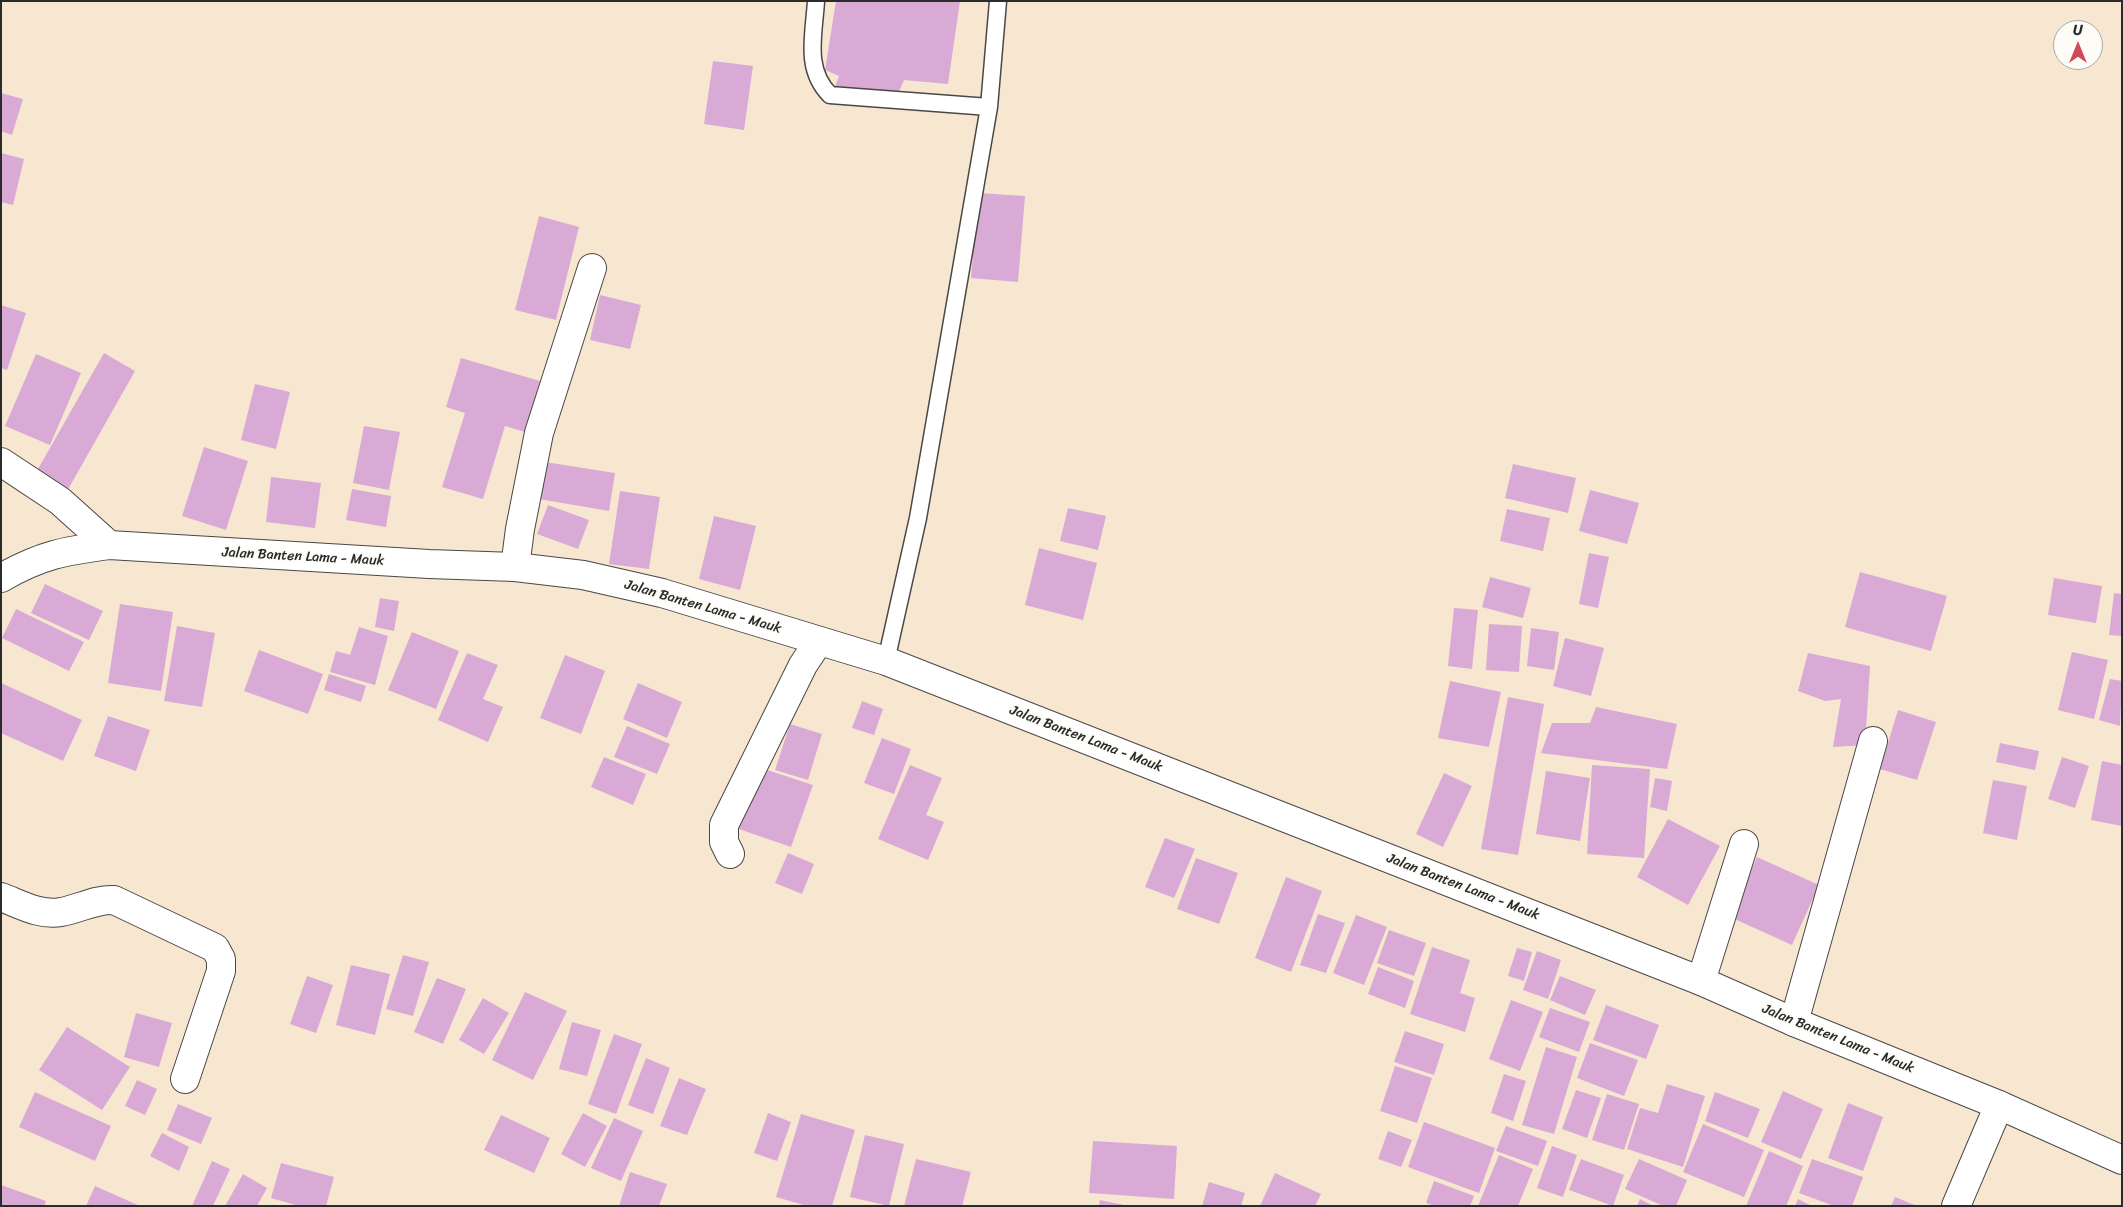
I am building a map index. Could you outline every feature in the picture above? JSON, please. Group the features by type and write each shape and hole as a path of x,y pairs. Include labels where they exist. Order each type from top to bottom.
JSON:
{"main road":[{"path":"515,567 520,529 538,433 592,268"},
{"path":"1,462 60,501 109,545"},
{"name":"Jalan Banten Lama - Mauk","path":"1,578 38,558 65,551 109,545 409,563 515,567 583,575 662,593 886,661 1701,981 1794,1022 1999,1105 2122,1160"},
{"path":"730,854 724,842 724,825 803,665 819,641"},
{"path":"1794,1022 1873,741"},
{"path":"1701,981 1744,844"},
{"path":"1,897 33,910 46,912 60,912 98,901 114,900 215,948 221,959 221,971 185,1079"},
{"path":"1956,1206 1999,1105"}],"lane":[{"path":"816,1 812,64 819,84 830,95 989,107"},
{"path":"886,661 918,518 989,107 998,1"}],"building":[{"path":"836,1 960,1 948,84 904,80 897,96 834,89 839,76 825,70"},
{"path":"713,61 753,66 744,130 704,124"},
{"path":"1,93 23,99 12,135 1,131"},
{"path":"1,153 24,159 13,205 1,202"},
{"path":"978,193 1025,196 1018,282 971,278"},
{"path":"539,216 579,227 556,320 515,310"},
{"path":"600,295 641,305 630,349 590,340"},
{"path":"1,305 26,313 7,370 1,368"},
{"path":"104,353 135,371 66,493 34,476"},
{"path":"36,354 81,373 50,445 5,426"},
{"path":"461,358 540,381 525,432 505,426 483,499 442,487 465,413 446,407"},
{"path":"255,384 290,392 276,449 241,440"},
{"path":"364,426 400,432 389,490 353,483"},
{"path":"204,447 248,461 226,530 182,516"},
{"path":"545,462 615,473 609,511 539,499"},
{"path":"1513,464 1576,478 1568,513 1505,498"},
{"path":"271,477 321,483 315,528 266,522"},
{"path":"352,489 391,496 386,527 346,520"},
{"path":"1590,490 1639,503 1627,544 1579,531"},
{"path":"620,491 660,497 649,569 609,564"},
{"path":"548,505 589,520 578,549 537,534"},
{"path":"1068,508 1106,516 1098,550 1060,541"},
{"path":"1507,509 1550,518 1543,551 1500,541"},
{"path":"714,516 756,526 740,590 699,579"},
{"path":"1039,548 1097,563 1083,620 1025,605"},
{"path":"1589,553 1609,557 1598,608 1579,604"},
{"path":"1860,572 1947,596 1931,651 1845,627"},
{"path":"1490,577 1531,588 1523,618 1482,607"},
{"path":"2054,578 2102,586 2096,623 2048,615"},
{"path":"45,584 103,611 89,640 31,613"},
{"path":"2114,593 2122,594 2122,636 2109,635"},
{"path":"380,598 399,601 394,631 375,627"},
{"path":"120,604 173,612 161,691 108,683"},
{"path":"1454,608 1478,610 1472,669 1448,666"},
{"path":"16,609 84,642 69,671 2,638"},
{"path":"1489,624 1522,626 1519,672 1486,670"},
{"path":"177,626 215,633 202,707 164,701"},
{"path":"359,627 388,636 375,685 330,672 336,651 350,655"},
{"path":"1531,628 1559,632 1554,670 1527,666"},
{"path":"412,632 459,651 436,709 388,690"},
{"path":"1565,638 1604,648 1591,696 1553,686"},
{"path":"259,650 323,674 308,714 244,691"},
{"path":"2072,652 2108,660 2094,719 2058,710"},
{"path":"467,653 498,665 483,699 503,707 488,742 438,720"},
{"path":"1808,653 1870,666 1865,745 1833,747 1841,699 1825,701 1798,691"},
{"path":"565,655 605,671 581,734 540,718"},
{"path":"329,674 366,686 361,702 324,690"},
{"path":"2110,679 2122,681 2120,726 2099,720"},
{"path":"1450,681 1501,692 1489,747 1438,738"},
{"path":"1,683 82,720 63,761 1,733"},
{"path":"638,683 682,702 667,738 623,719"},
{"path":"1508,697 1544,704 1518,855 1481,849"},
{"path":"862,701 883,709 874,735 852,728"},
{"path":"1596,707 1677,724 1667,769 1541,753 1552,723 1590,723"},
{"path":"1898,710 1936,722 1917,780 1880,769"},
{"path":"108,716 150,730 136,771 94,756"},
{"path":"790,724 822,734 808,780 775,770"},
{"path":"627,726 670,744 657,774 614,757"},
{"path":"882,738 911,749 894,794 864,783"},
{"path":"2000,743 2039,751 2035,770 1996,762"},
{"path":"604,757 646,774 633,805 591,787"},
{"path":"2062,757 2089,766 2075,808 2048,799"},
{"path":"2102,761 2122,765 2122,826 2091,820"},
{"path":"910,765 942,778 926,815 944,822 928,860 878,839"},
{"path":"1592,765 1650,769 1644,858 1587,854"},
{"path":"755,766 813,785 791,847 733,827"},
{"path":"1546,771 1590,778 1580,841 1536,834"},
{"path":"1444,773 1472,786 1443,847 1416,834"},
{"path":"1655,778 1672,781 1667,811 1650,807"},
{"path":"1993,780 2027,786 2017,840 1983,833"},
{"path":"1668,819 1720,846 1688,905 1637,877"},
{"path":"1165,838 1195,849 1174,898 1145,887"},
{"path":"788,853 814,864 802,894 775,883"},
{"path":"1757,857 1819,885 1792,945 1730,917"},
{"path":"1196,858 1238,873 1219,924 1177,909"},
{"path":"1286,877 1322,891 1291,972 1255,958"},
{"path":"1318,914 1345,923 1326,973 1300,965"},
{"path":"1356,915 1387,927 1364,985 1333,973"},
{"path":"1389,930 1426,943 1414,976 1377,963"},
{"path":"1432,947 1470,960 1460,993 1475,998 1465,1032 1410,1014"},
{"path":"1517,948 1532,952 1524,981 1508,976"},
{"path":"1537,951 1561,960 1548,999 1523,990"},
{"path":"403,955 429,962 413,1016 386,1009"},
{"path":"351,965 390,974 375,1035 336,1025"},
{"path":"1378,967 1414,981 1405,1008 1368,994"},
{"path":"307,976 333,985 316,1033 290,1024"},
{"path":"1560,976 1596,990 1585,1015 1550,1000"},
{"path":"437,978 466,989 443,1044 414,1032"},
{"path":"525,992 567,1011 533,1080 492,1060"},
{"path":"483,998 509,1013 484,1054 459,1040"},
{"path":"1511,1000 1543,1012 1520,1071 1489,1059"},
{"path":"1606,1005 1659,1025 1646,1059 1593,1040"},
{"path":"1550,1008 1590,1022 1579,1052 1539,1037"},
{"path":"136,1013 172,1023 159,1067 124,1057"},
{"path":"572,1022 601,1030 587,1076 559,1069"},
{"path":"67,1027 130,1067 102,1110 39,1070"},
{"path":"1405,1031 1444,1044 1434,1075 1394,1062"},
{"path":"614,1034 642,1044 616,1114 588,1104"},
{"path":"1590,1043 1638,1060 1624,1096 1577,1078"},
{"path":"1546,1047 1577,1057 1554,1134 1522,1125"},
{"path":"646,1058 670,1068 653,1114 628,1105"},
{"path":"1395,1066 1432,1078 1417,1123 1380,1111"},
{"path":"1504,1074 1526,1081 1513,1121 1491,1113"},
{"path":"679,1078 706,1089 687,1135 660,1126"},
{"path":"137,1080 157,1089 145,1115 125,1106"},
{"path":"1667,1084 1705,1096 1683,1167 1627,1149 1640,1108 1658,1113"},
{"path":"1576,1090 1601,1098 1587,1138 1562,1129"},
{"path":"1783,1091 1823,1109 1801,1159 1761,1142"},
{"path":"35,1092 111,1126 95,1161 19,1127"},
{"path":"1715,1092 1760,1109 1748,1138 1705,1121"},
{"path":"1607,1094 1639,1104 1624,1150 1592,1140"},
{"path":"1848,1103 1883,1117 1863,1171 1828,1158"},
{"path":"178,1104 212,1118 201,1144 167,1130"},
{"path":"583,1113 607,1126 585,1167 561,1154"},
{"path":"768,1113 791,1122 777,1161 754,1153"},
{"path":"801,1114 855,1130 832,1206 807,1206 776,1197"},
{"path":"501,1115 550,1138 534,1173 484,1150"},
{"path":"614,1118 643,1131 621,1181 591,1168"},
{"path":"1424,1122 1495,1148 1479,1193 1408,1167"},
{"path":"1703,1124 1764,1150 1744,1197 1683,1172"},
{"path":"1506,1126 1547,1141 1538,1166 1496,1151"},
{"path":"1388,1131 1412,1140 1401,1167 1378,1159"},
{"path":"162,1133 189,1147 179,1171 150,1156"},
{"path":"865,1135 904,1144 889,1206 850,1197"},
{"path":"1093,1141 1177,1146 1174,1199 1089,1193"},
{"path":"1552,1146 1577,1155 1563,1197 1537,1188"},
{"path":"1769,1151 1803,1166 1786,1206 1746,1206"},
{"path":"1499,1155 1533,1169 1518,1206 1478,1206"},
{"path":"916,1159 971,1172 962,1206 904,1206"},
{"path":"1581,1159 1624,1175 1613,1206 1569,1190"},
{"path":"1639,1159 1687,1180 1676,1206 1663,1206 1625,1189"},
{"path":"1812,1159 1863,1177 1852,1206 1834,1206 1799,1193"},
{"path":"212,1161 230,1169 213,1206 192,1206"},
{"path":"281,1163 334,1177 326,1206 299,1206 271,1198"},
{"path":"630,1172 667,1184 659,1206 619,1206"},
{"path":"1275,1173 1321,1194 1315,1206 1260,1206"},
{"path":"243,1174 267,1188 257,1206 225,1206"},
{"path":"1434,1181 1474,1196 1470,1206 1435,1206 1426,1203"},
{"path":"1209,1182 1245,1193 1241,1206 1202,1206"},
{"path":"1,1185 46,1201 44,1206 1,1206"},
{"path":"95,1186 140,1206 86,1206"},
{"path":"1895,1197 1917,1206 1891,1206"},
{"path":"1640,1199 1653,1206 1637,1206"},
{"path":"1798,1199 1812,1206 1795,1206"},
{"path":"1100,1200 1124,1205 1124,1206 1099,1206"}]}
